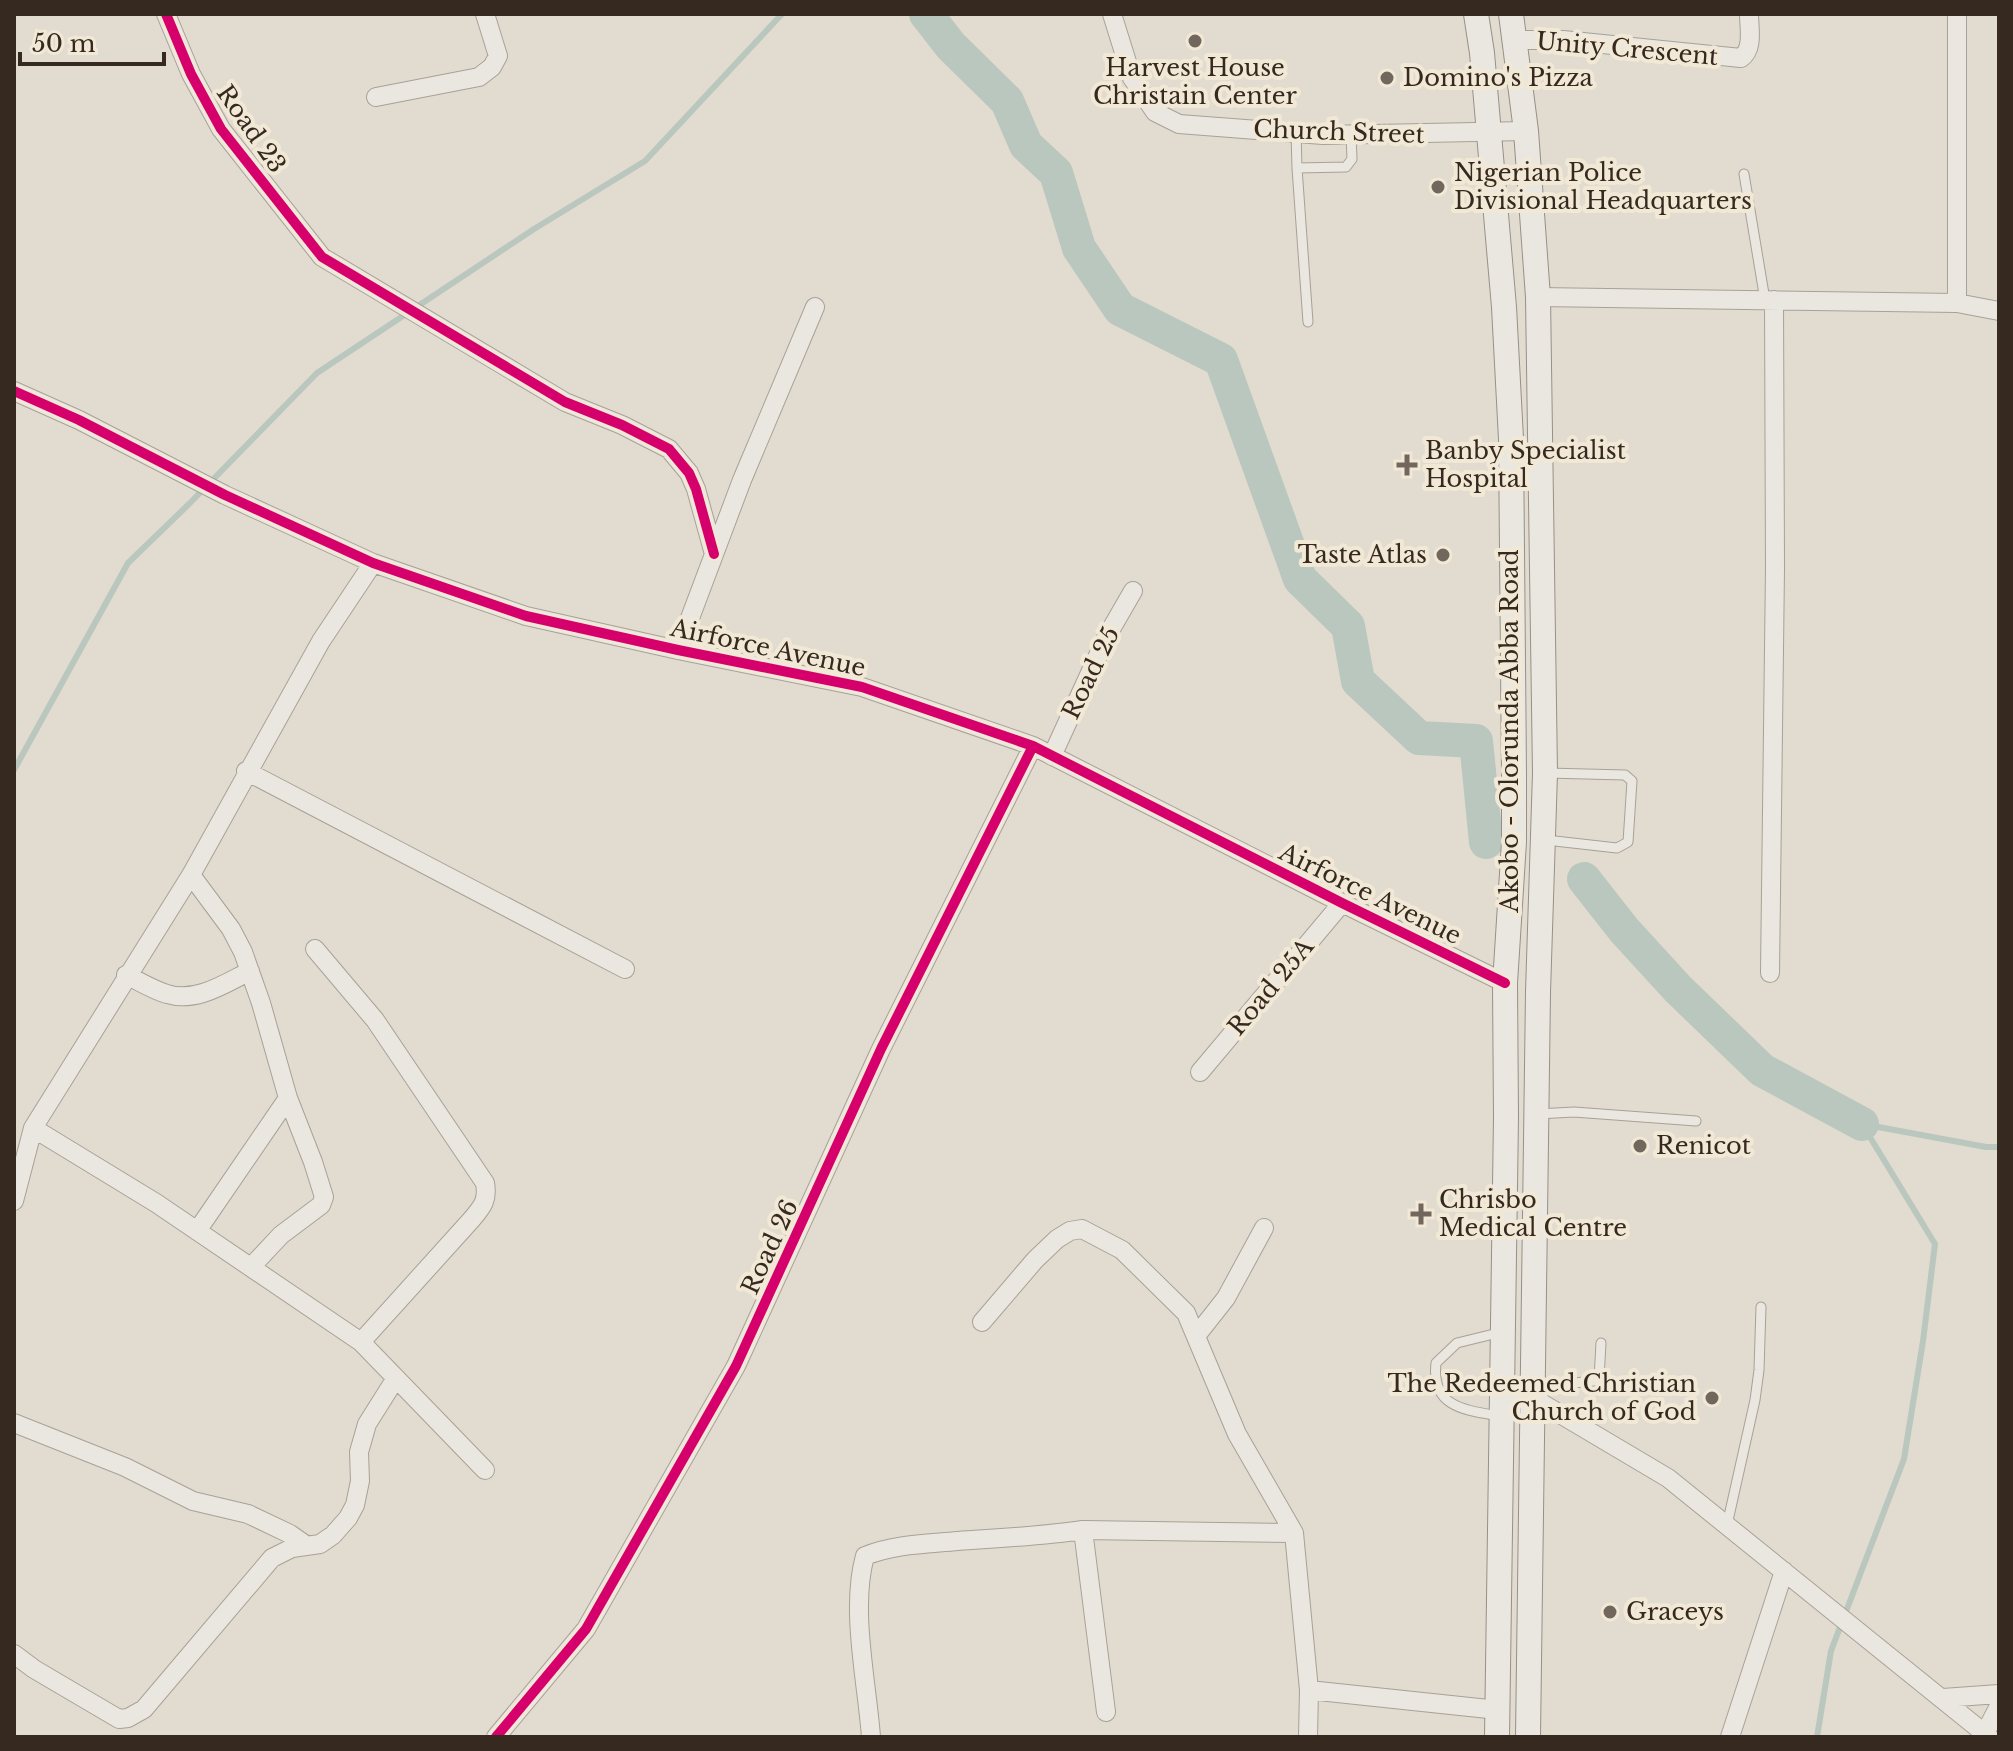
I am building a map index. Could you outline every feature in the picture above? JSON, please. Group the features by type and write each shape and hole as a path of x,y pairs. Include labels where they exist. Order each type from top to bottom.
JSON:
{"main road":[{"name":"Akobo - Olorunda Abba Road","path":"1476,14 1504,307 1511,439 1514,842 1505,983 1506,1117 1497,1737"},
{"name":"Akobo - Olorunda Abba Road","path":"1511,14 1526,131 1538,297 1545,773 1528,1737"}],"street":[{"name":"Road 23","path":"166,14 191,74 221,129 322,257 565,402 622,425 669,449 689,473 696,489 714,554"},
{"path":"376,97 479,77 492,67 498,56 485,14"},
{"name":"Church Street","path":"1112,14 1132,78 1155,112 1179,124 1351,135 1526,131"},
{"name":"Unity Crescent","path":"1513,40 1563,40 1741,58 1749,47 1749,14"},
{"path":"1957,14 1957,303"},
{"path":"1538,297 1957,303 1999,311"},
{"path":"1770,300 1775,568 1770,973"},
{"path":"678,650 742,480 815,307"},
{"name":"Airforce Avenue","path":"14,391 79,420 225,495 373,563 526,616 862,687 1033,746 1505,983"},
{"path":"14,1201 33,1128 191,875 246,771 321,641 373,563"},
{"name":"Road 25","path":"1052,756 1107,636 1133,591"},
{"name":"Road 26","path":"496,1737 586,1629 736,1366 881,1049 1033,746"},
{"path":"246,771 625,969"},
{"path":"191,875 231,929 250,971 288,1098 324,1197 321,1205 281,1235 251,1267"},
{"name":"Road 25A","path":"1200,1072 1342,903"},
{"path":"315,949 375,1020 485,1183 487,1194 485,1204 361,1342"},
{"path":"126,975 168,995 192,996 212,990 250,971"},
{"path":"197,1231 288,1098"},
{"path":"33,1128 197,1231 361,1342 485,1470"},
{"path":"1196,1336 1226,1298 1264,1228"},
{"path":"982,1322 1057,1239 1070,1231 1082,1229 1122,1250 1186,1313 1237,1434 1294,1533 1309,1690 1308,1737"},
{"path":"14,1654 119,1719 128,1718 144,1709 272,1558 292,1548 320,1544 348,1518 355,1505 360,1481 359,1452 367,1424 396,1378"},
{"path":"1501,1408 1533,1393 1668,1478 1987,1735 1999,1706"},
{"path":"14,1423 125,1467 193,1501 248,1514 290,1534 307,1546"},
{"path":"871,1737 859,1617 859,1576 865,1556 883,1549 913,1545 1083,1530 1294,1533"},
{"path":"1083,1530 1106,1712"},
{"path":"1730,1737 1784,1571"},
{"path":"1309,1690 1498,1710"},
{"path":"1943,1698 1999,1694"}],"lane":[{"path":"1296,133 1308,322"},
{"path":"1297,168 1346,167 1352,159 1351,135"},
{"path":"1744,174 1770,300"},
{"path":"1542,844 1617,848 1628,842 1632,781 1625,775 1545,773"},
{"path":"1537,1114 1574,1112 1696,1121"},
{"path":"1727,1525 1755,1400 1761,1307"},
{"path":"1501,1408 1461,1410 1439,1391 1434,1377 1436,1363 1457,1343 1502,1332"},
{"path":"1533,1393 1599,1379 1601,1343"}],"waterway":[{"path":"14,770 128,563 317,373 534,229 645,161 782,14"},
{"path":"926,14 951,46 1007,101 1026,145 1056,173 1079,248 1120,309 1221,360 1300,579 1348,626 1358,681 1419,738 1476,741 1486,842"},
{"path":"1584,879 1624,930 1678,989 1762,1070 1862,1124"},
{"path":"1862,1124 1999,1147"},
{"path":"1817,1737 1831,1651 1904,1459 1935,1244 1862,1124"}],"cycle path":[{"path":"166,14 191,74 221,129 322,257 565,402 622,425 669,449 689,473 696,489 714,554"},
{"path":"14,391 79,420 225,495 373,563 526,616 862,687 1033,746 1505,983"},
{"path":"496,1737 586,1629 736,1366 881,1049 1033,746"}],"place":[{"name":"Harvest House Christain Center","path":"1195,41"},
{"name":"Domino's Pizza","path":"1387,78"},
{"name":"Nigerian Police Divisional Headquarters","path":"1438,187"},
{"name":"Banby Specialist Hospital","path":"1407,465"},
{"name":"Taste Atlas","path":"1443,555"},
{"name":"Renicot","path":"1640,1146"},
{"name":"Chrisbo Medical Centre","path":"1421,1214"},
{"name":"The Redeemed Christian Church of God","path":"1712,1398"},
{"name":"Graceys","path":"1610,1612"}]}
